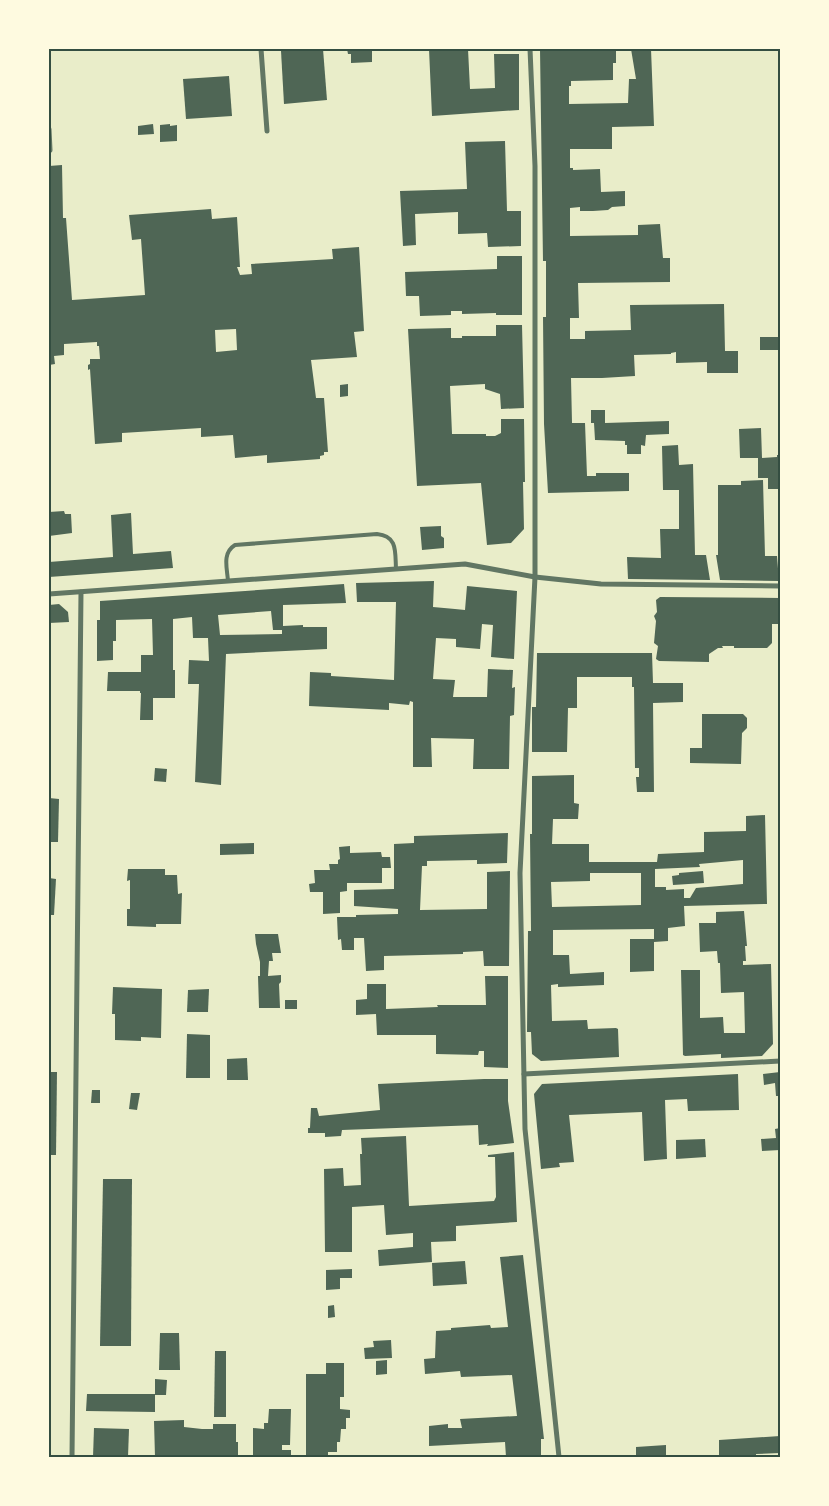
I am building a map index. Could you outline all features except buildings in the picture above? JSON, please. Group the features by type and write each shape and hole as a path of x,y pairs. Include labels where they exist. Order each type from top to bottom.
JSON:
{"street":[{"path":"261,49 267,130"},
{"path":"530,49 535,166 535,577 520,873 525,1130 559,1457"},
{"path":"49,129 50,150"},
{"path":"49,594 465,564 535,577 601,584 780,586"},
{"path":"72,1457 81,592"},
{"path":"524,1074 780,1061"}],"lane":[{"path":"228,581 227,553 235,545 244,544 384,535 390,538 394,544 396,569"}]}
